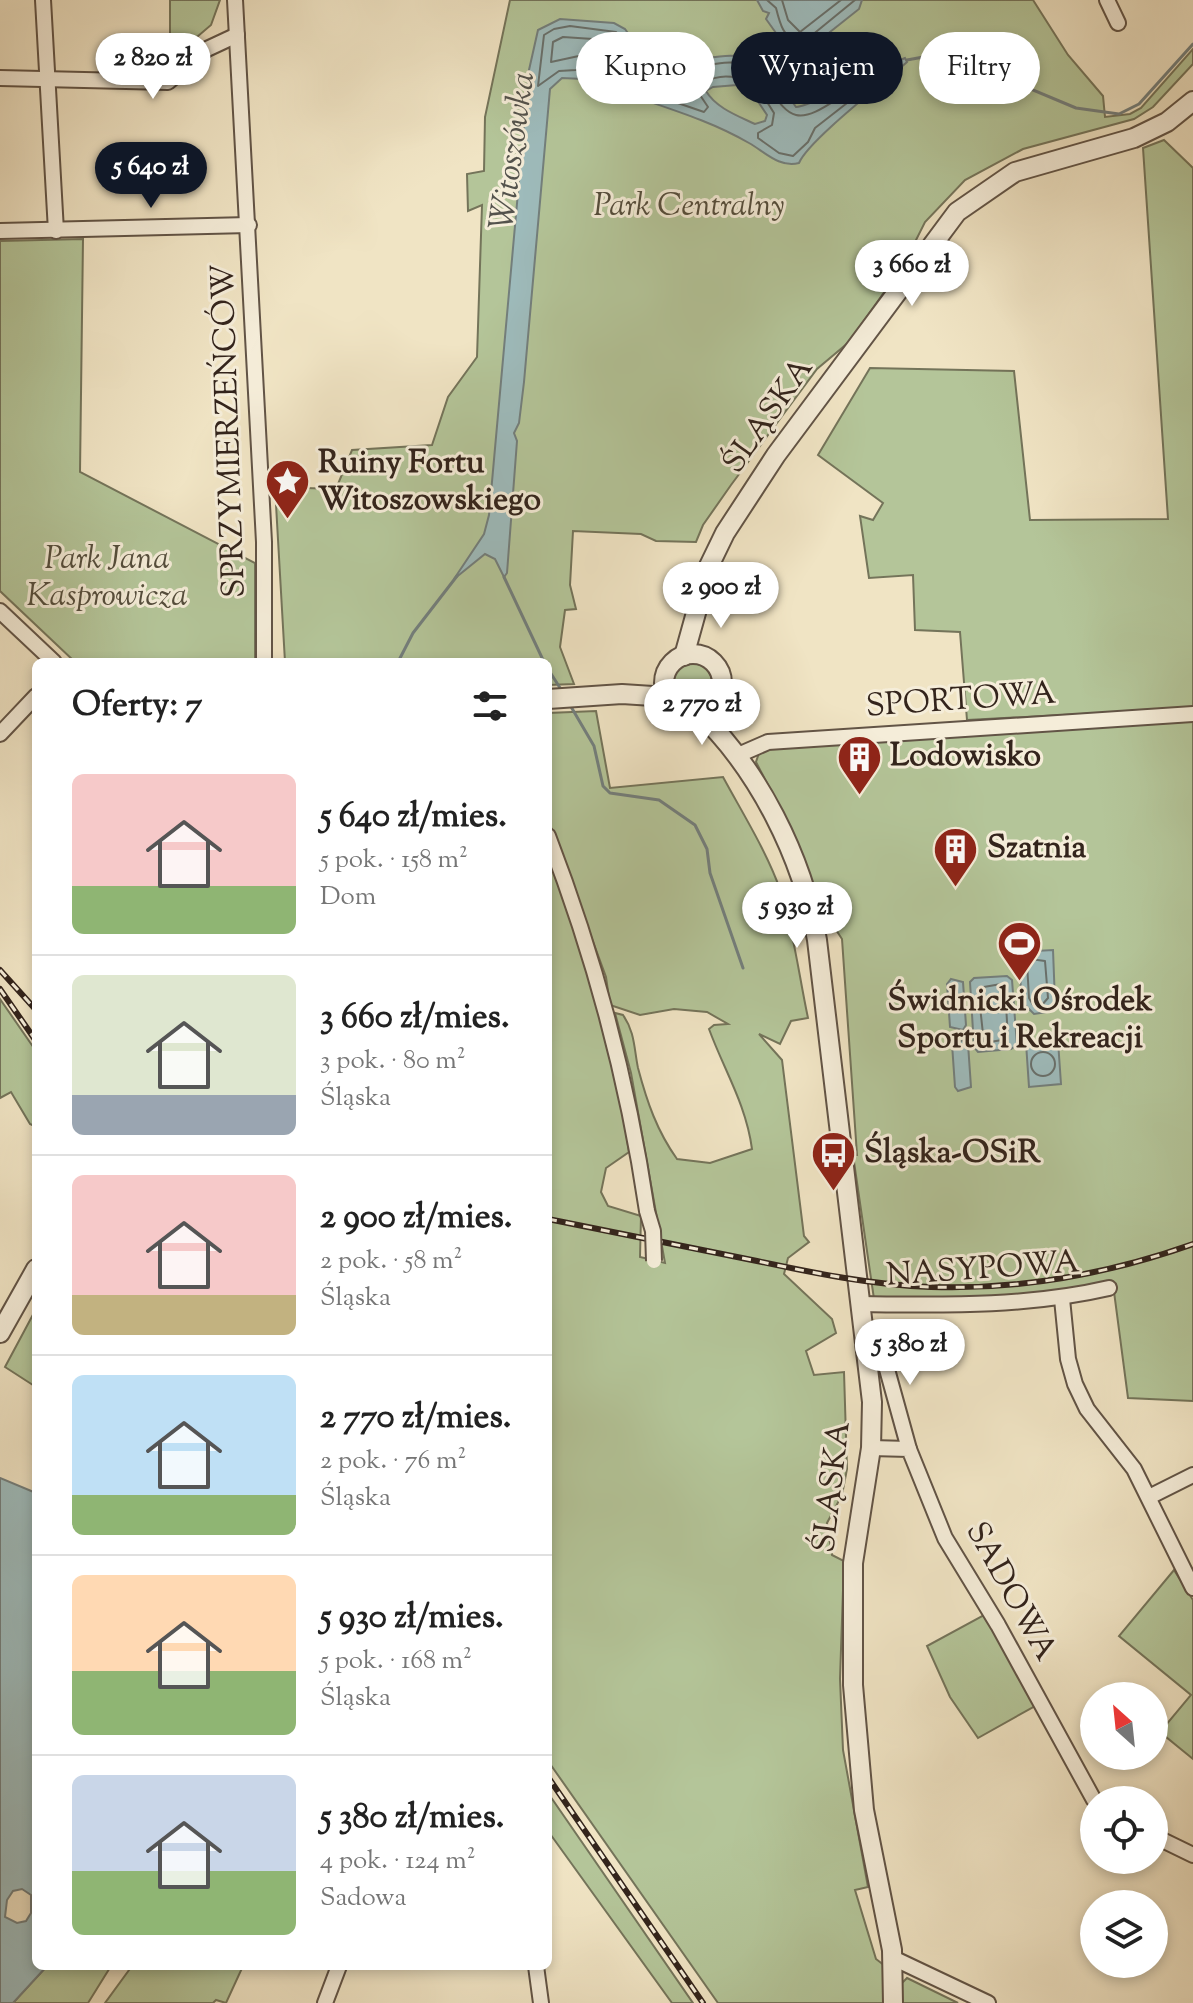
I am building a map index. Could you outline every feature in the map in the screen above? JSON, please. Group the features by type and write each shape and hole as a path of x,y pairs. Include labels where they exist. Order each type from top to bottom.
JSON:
{"street":[{"path":"43,0 56,231"},
{"name":"SPRZYMIERZEŃCÓW","path":"235,0 249,225 266,633 264,658"},
{"path":"1107,0 1118,23"},
{"path":"0,78 168,82 207,49 237,35"},
{"name":"ŚLĄSKA","path":"684,656 717,547 776,455 957,212 1015,172 1134,138 1167,122 1193,101"},
{"path":"0,231 249,225"},
{"name":"ŚLĄSKA","path":"697,610 701,640 709,659"},
{"path":"0,611 50,658"},
{"name":"SPRZYMIERZEŃCÓW","path":"266,633 271,658"},
{"path":"622,694 665,675 675,660 684,656 709,659 720,674 720,693 715,701 697,711 680,709 668,697 665,675"},
{"path":"561,698 622,694 668,697"},
{"path":"0,734 32,700"},
{"name":"ŚLĄSKA","path":"715,701 736,756"},
{"name":"ŚLĄSKA","path":"697,711 736,756 778,824 814,922 872,1402 871,1448 853,1563 853,1685 864,1810 893,1958 893,2003"},
{"name":"SPORTOWA","path":"736,756 768,742 1193,714"},
{"path":"552,846 576,907 624,1077 653,1231 654,1261"},
{"path":"0,1333 32,1276"},
{"name":"NASYPOWA","path":"861,1304 960,1306 1062,1299 1109,1288"},
{"path":"1062,1299 1068,1359 1075,1384 1087,1409 1134,1469 1168,1543 1193,1588"},
{"name":"SADOWA","path":"877,1333 909,1449 945,1538 998,1625 1086,1786"},
{"path":"871,1448 909,1449"},
{"path":"1149,1497 1193,1475"},
{"path":"1168,1843 1193,1855"},
{"path":"893,1958 988,2003"},
{"path":"325,2003 337,1970"},
{"path":"537,1970 541,2003"}],"green space":[{"path":"170,0 220,0 211,25 170,60"},
{"name":"Park Centralny","path":"510,0 1033,0 1068,55 1103,96 1105,117 1130,114 1141,108 1193,49 1193,64 1153,107 1134,119 1023,149 965,180 925,222 904,264 849,342 817,369 703,525 696,542 656,541 641,534 573,531 570,585 576,609 565,610 560,647 574,684 552,685 552,658 285,658 275,487 336,489 352,450 432,445 448,397 477,357 482,205 468,211 467,174 484,171 485,117"},
{"path":"1164,140 1193,168 1193,708 967,720 960,632 915,630 913,575 869,578 860,516 873,520 883,503 818,455 870,368 1014,371 1030,520 1168,519 1143,148"},
{"name":"Park Jana Kasprowicza","path":"83,239 80,472 255,563 255,658 71,658 0,591 0,241"},
{"path":"692,663 706,669 712,683 706,697 692,703 678,697 672,683 678,669"},
{"path":"596,711 610,788 723,777 769,862 789,923 808,1018 791,1021 780,1044 759,1034 782,1060 804,1236 809,1242 788,1258 784,1274 832,1319 836,1333 806,1351 814,1375 844,1372 847,1469 842,1495 827,1523 832,1555 844,1561 840,1679 843,1750 868,1887 855,1890 876,1959 885,1966 884,2003 718,2003 552,1767 552,863 598,1000 616,1075 629,1152 606,1168 601,1192 608,1206 641,1216 640,1257 665,1263 631,1073 615,1013 623,1015 630,1028 649,1104 658,1127 677,1159 710,1163 752,1149 740,1102 709,1029 714,1025 728,1024 707,1012 674,1009 640,1015 610,1005 606,977 552,830 552,713"},
{"name":"Świdnicki Ośrodek Sportu i Rekreacji","path":"1193,721 1193,1401 1128,1398 1113,1284 1001,1298 874,1299 853,1155 857,1155 842,939 823,910 792,831 756,762 759,753 771,748"},
{"path":"0,999 32,1045 32,1125 11,1092 0,1098"},
{"path":"32,1316 32,1384 5,1367"},
{"path":"1174,1570 1193,1600 1193,1759 1168,1739 1168,1722 1191,1695 1119,1636"},
{"path":"984,1615 1035,1706 978,1738 950,1697 927,1646"},
{"path":"552,1799 693,2003 672,2003 552,1837"},
{"path":"43,1970 109,1970 88,2003 13,2003"},
{"path":"129,1970 241,1970 226,2003 216,2000 213,2003 105,2003"},
{"path":"907,1978 958,2003 902,2003 902,1983"}],"water":[{"path":"757,0 862,0 859,9 830,32 775,32 766,19 769,13 763,11"},
{"path":"560,19 614,23 627,32 576,32 576,79 562,78 550,89 524,382 519,423 514,433 517,441 507,573 504,577 495,559 485,554 454,579 484,534 489,515 529,70 538,30"},
{"path":"731,56 731,86 715,87 715,57"},
{"path":"715,102 755,124 765,121 767,115 760,104 794,104 796,107 807,104 858,104 816,141 799,163 792,164 772,158 716,126 656,104 715,104"},
{"path":"1053,950 1055,1002 1047,1012 1034,1014 1022,1002 1018,952"},
{"path":"1007,976 1012,980 1017,1045 1011,1049 978,1052 974,1047 970,982 974,978"},
{"path":"951,979 963,982 966,1025 963,1030 950,1027 947,984"},
{"path":"964,1040 968,1044 971,1087 958,1091 955,1087 952,1044"},
{"path":"1058,1041 1061,1084 1029,1087 1026,1043"},
{"path":"0,1478 32,1491 32,1970 43,1970 13,2003 0,2003","holes":["22,1889 31,1895 31,1913 26,1921 17,1923 5,1917 7,1900 13,1891"]}],"waterway":[{"name":"Witoszówka","path":"907,60 945,53 1076,108 1119,114 1139,104 1193,44"},
{"name":"Witoszówka","path":"400,658 413,633 457,576"},
{"path":"504,577 542,658"},
{"path":"552,675 562,691"},
{"path":"570,705 594,746 603,786 610,793 659,800 695,825 707,849 710,873 743,968"}],"railway":[{"path":"0,970 32,1006"},
{"path":"0,989 32,1035"},
{"path":"552,1220 822,1274 931,1287 998,1286 1064,1278 1129,1264 1193,1244"},
{"path":"552,1783 703,2003"}],"place":[{"name":"Ruiny Fortu Witoszowskiego","path":"287,521"},
{"name":"Lodowisko","path":"859,796"},
{"name":"Szatnia","path":"956,888"},
{"name":"Świdnicki Ośrodek Sportu i Rekreacji","path":"1020,982"},
{"name":"Śląska-OSiR","path":"833,1193"}]}
